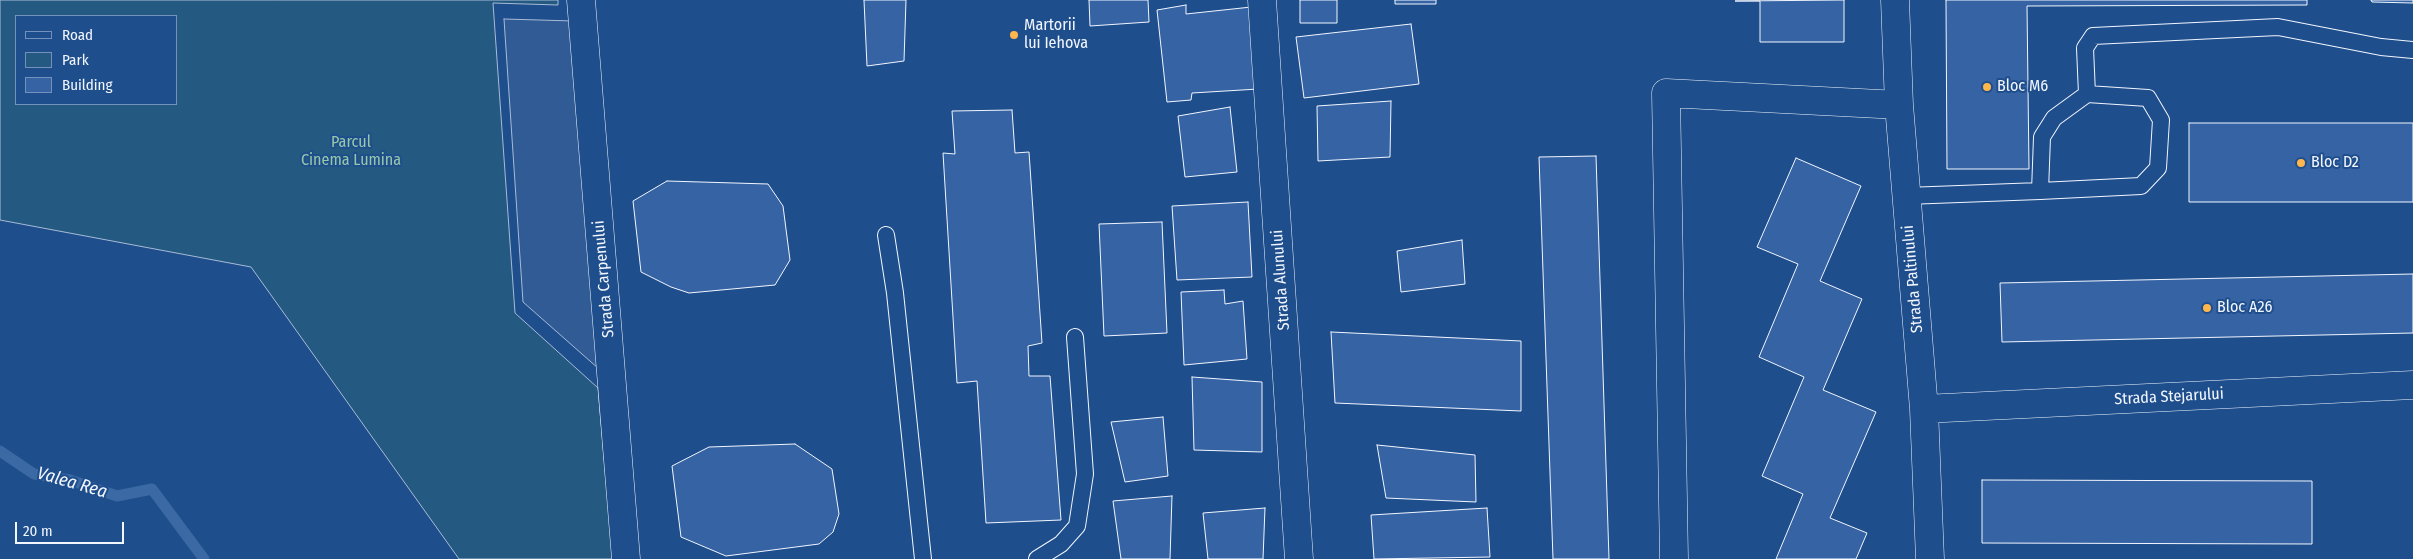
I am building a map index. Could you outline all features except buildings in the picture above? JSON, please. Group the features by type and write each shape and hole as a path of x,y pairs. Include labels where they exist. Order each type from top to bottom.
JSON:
{"street":[{"name":"Strada Carpenului","path":"581,0 626,559"},
{"name":"Strada Alunului","path":"1262,0 1299,559"},
{"name":"Strada Paltinului","path":"1895,0 1899,105 1924,408 1930,559"},
{"path":"1674,559 1666,93 1899,105"},
{"name":"Strada Stejarului","path":"1924,408 2413,385"}],"lane":[{"path":"2087,94 2085,48 2093,36 2278,27 2381,47 2413,50"},
{"path":"1906,196 2040,191 2141,186 2158,168 2161,120 2148,98 2087,94 2054,118 2042,137 2040,191"},
{"path":"886,235 896,302 923,559"},
{"path":"1037,559 1061,544 1077,526 1085,474 1075,337"}],"green space":[{"name":"Parcul Cinema Lumina","path":"0,0 558,0 558,5 493,3 515,313 598,388 613,559 459,559 251,267 0,220"}],"shaded area":[{"path":"504,19 574,21 599,369 523,302"}],"waterway":[{"name":"Valea Rea","path":"0,451 34,474 70,480 117,496 152,489 204,559"}],"place":[{"name":"Martorii lui Iehova","path":"1014,35"},
{"name":"Bloc M6","path":"1987,87"},
{"name":"Bloc D2","path":"2301,163"},
{"name":"Bloc A26","path":"2207,308"}]}
